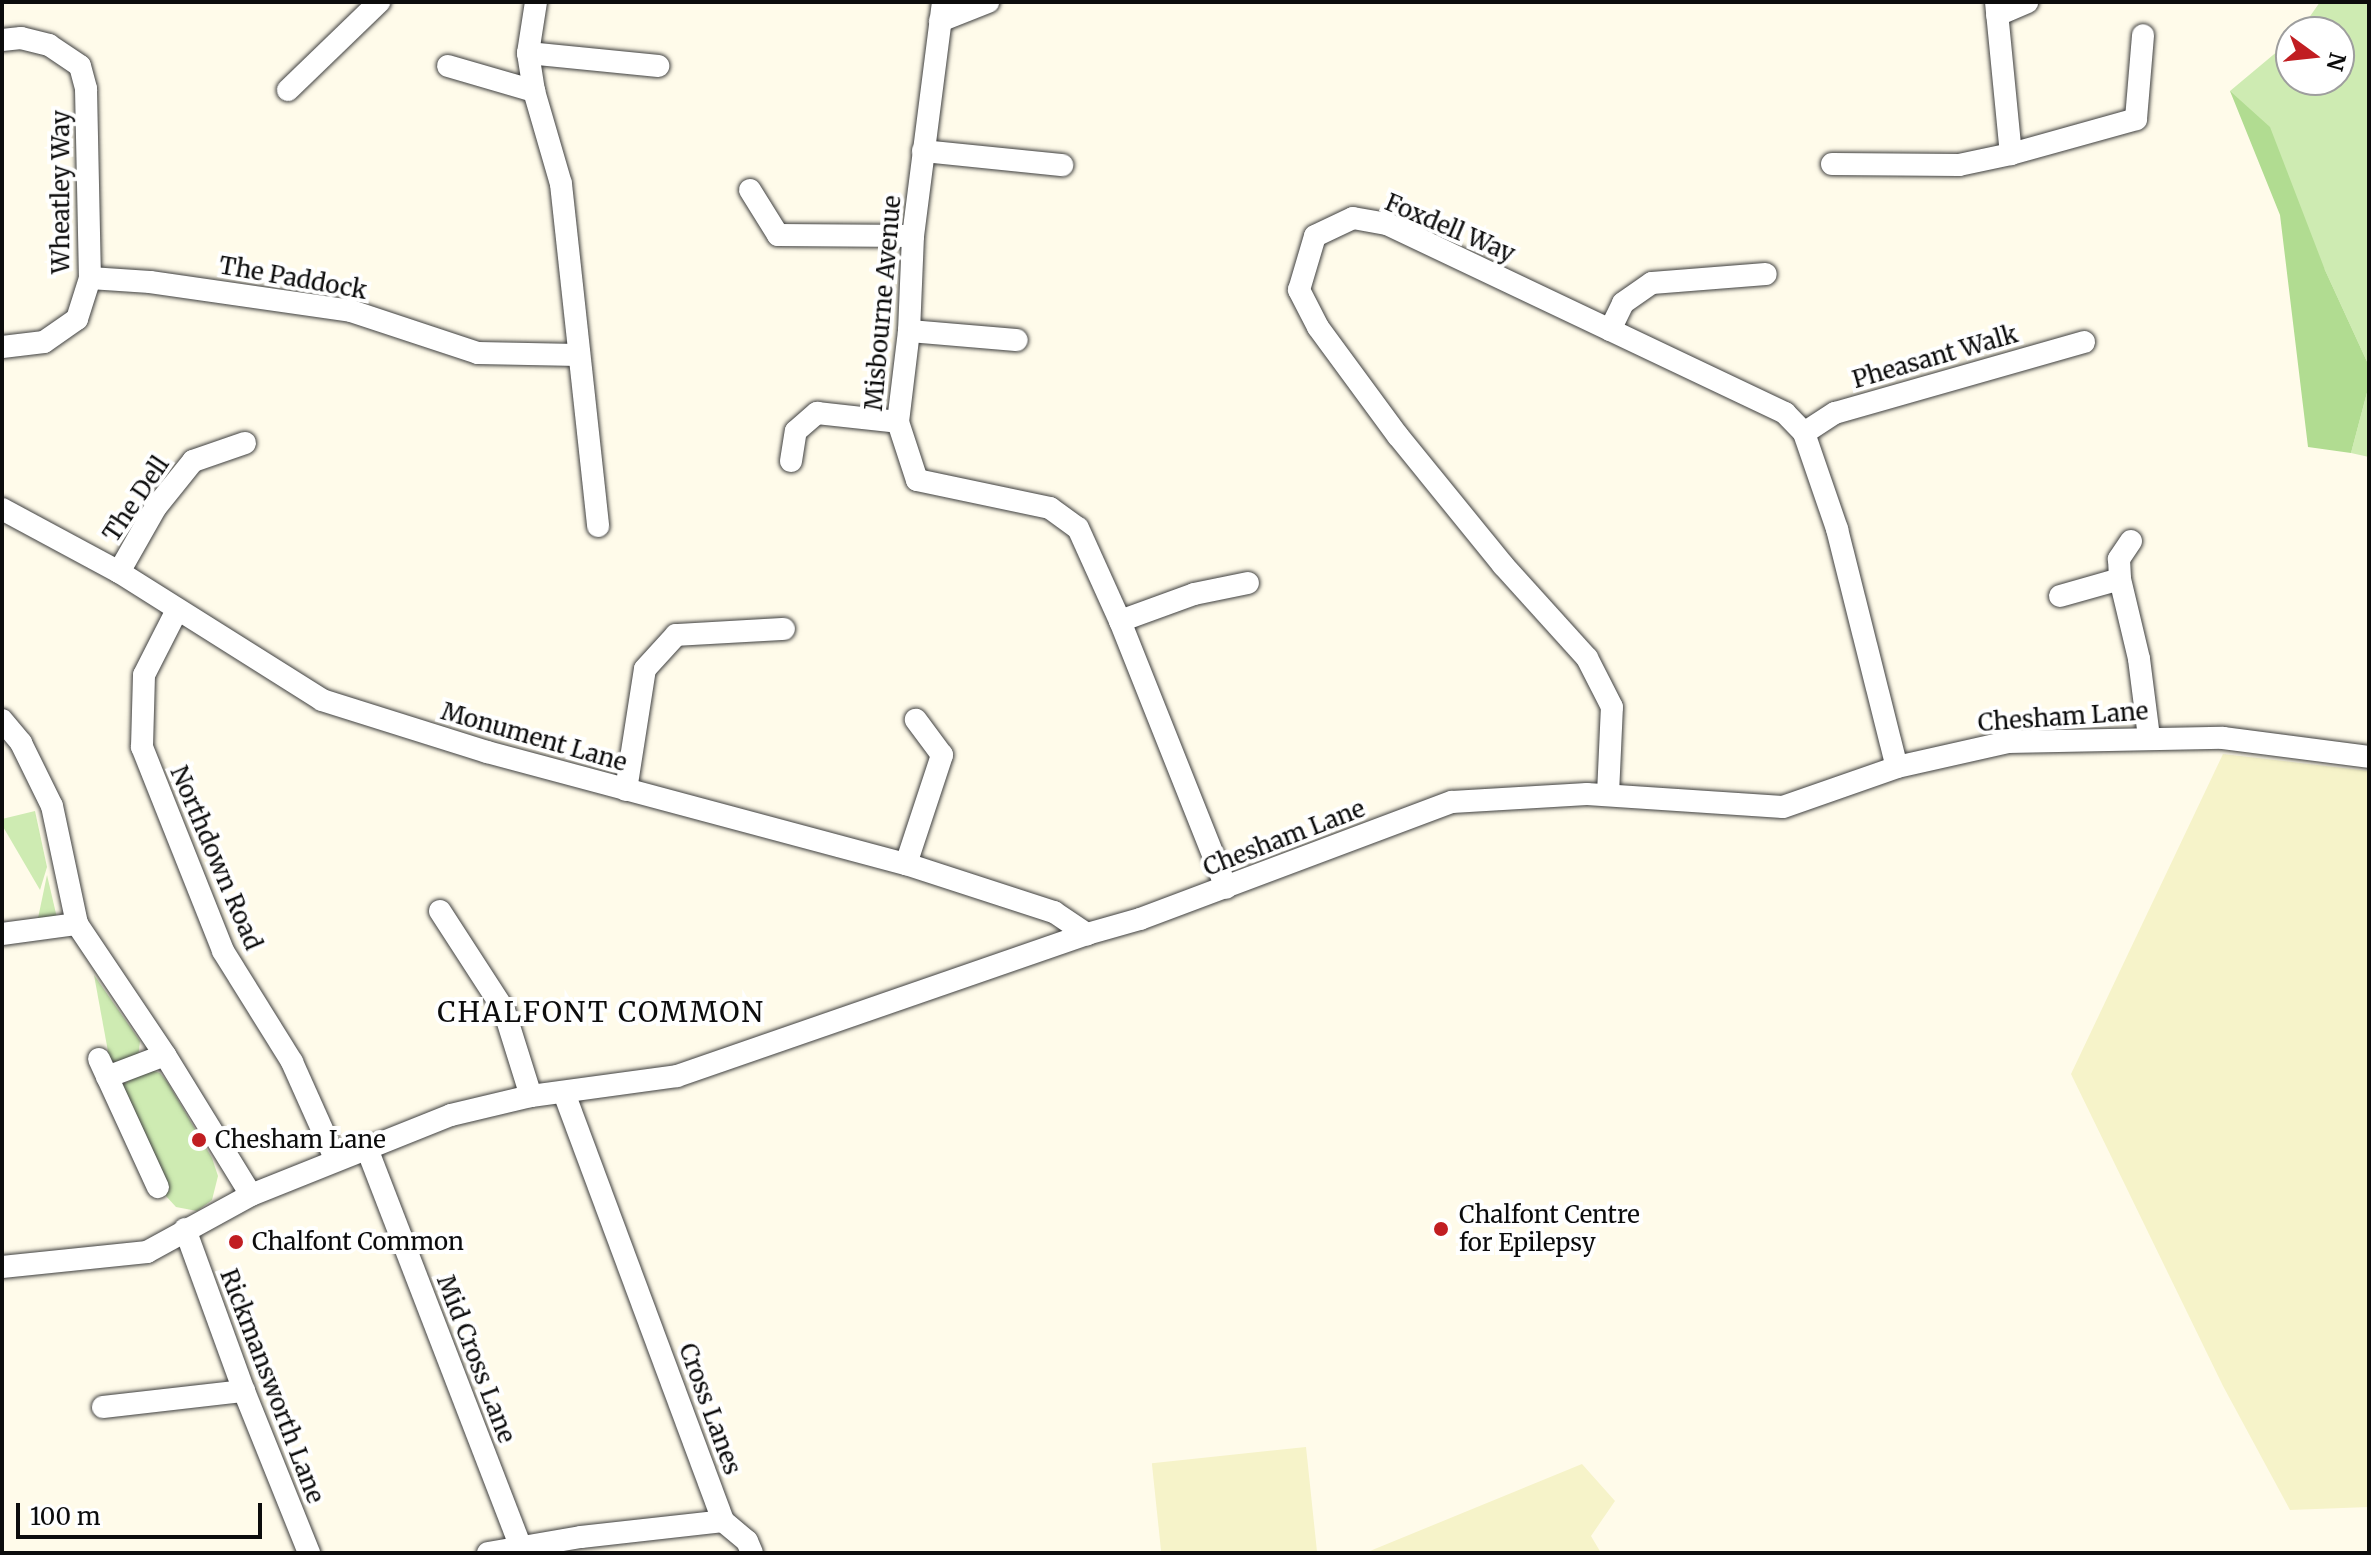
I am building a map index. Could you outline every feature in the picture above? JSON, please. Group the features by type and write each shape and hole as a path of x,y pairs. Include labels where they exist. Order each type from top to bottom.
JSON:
{"street":[{"path":"288,90 379,2"},
{"path":"536,2 528,53 534,91 561,184 598,526"},
{"path":"941,12 988,2"},
{"path":"2011,154 1996,8 2027,2"},
{"name":"Misbourne Avenue","path":"941,12 913,236 909,331 898,422 917,480 1050,508 1078,528 1120,621 1226,888"},
{"path":"1832,164 1959,165 2011,154 2136,119 2143,35"},
{"name":"Wheatley Way","path":"2,40 21,38 49,45 80,66 86,89 90,278 77,319 44,342 2,347"},
{"path":"528,53 658,66"},
{"path":"448,66 534,91"},
{"path":"923,151 1062,165"},
{"path":"750,190 778,235 913,236"},
{"name":"Foxdell Way","path":"1608,794 1612,707 1587,658 1503,565 1398,436 1318,327 1299,290 1315,236 1353,218 1387,224 1785,413 1804,433"},
{"path":"1610,330 1623,303 1652,283 1766,274"},
{"name":"The Paddock","path":"90,278 150,282 351,311 478,353 578,355"},
{"path":"909,331 1017,340"},
{"name":"Pheasant Walk","path":"1804,433 1835,413 2084,342"},
{"path":"791,461 796,431 817,413 898,422"},
{"path":"1804,433 1837,529 1897,767"},
{"name":"The Dell","path":"119,572 156,507 193,461 245,443"},
{"name":"Monument Lane","path":"2,509 119,572 322,700 487,752 906,864 1054,912 1087,934"},
{"path":"2131,541 2119,559 2120,579 2139,659 2149,737"},
{"path":"2060,596 2120,579"},
{"path":"1120,621 1194,594 1248,583"},
{"name":"Northdown Road","path":"177,610 144,675 142,747 223,951 292,1062 335,1158"},
{"path":"626,790 645,669 676,635 784,629"},
{"path":"2,720 21,743 52,806 77,924 165,1055 251,1195 147,1252 2,1267"},
{"path":"906,864 942,755 916,720"},
{"name":"Chesham Lane","path":"251,1195 335,1158 451,1115 531,1096 677,1076 1226,888 1452,802 1608,794 1783,807 1897,767 2008,742 2223,738 2369,757"},
{"path":"440,911 504,1010 531,1096"},
{"path":"2,934 77,924"},
{"path":"158,1187 103,1068 165,1055"},
{"name":"Cross Lanes","path":"564,1093 723,1521"},
{"name":"Mid Cross Lane","path":"366,1146 520,1546"},
{"name":"Rickmansworth Lane","path":"185,1229 244,1391 309,1553"},
{"path":"103,1407 244,1391"},
{"path":"488,1553 520,1546 723,1521 747,1541 752,1553"}],"shaded area":[{"path":"2223,754 2369,771 2369,1507 2290,1510 2223,1386 2071,1074"},
{"path":"1306,1447 1317,1553 1161,1553 1152,1463"},
{"path":"1582,1464 1615,1501 1591,1536 1601,1553 1365,1553"}],"green space":[{"path":"2320,2 2369,2 2369,366 2325,270 2230,91 2275,53 2275,96 2355,96 2355,16 2310,16"},
{"path":"2230,91 2270,127 2325,270 2369,366 2369,385 2351,453 2308,447 2280,215"},
{"path":"2369,385 2369,457 2351,453"},
{"path":"35,811 47,867 40,890 2,825 2,819"},
{"path":"47,875 57,918 36,928"},
{"path":"94,975 140,1041 138,1059 115,1064 109,1057"},
{"path":"151,1070 160,1073 168,1083 212,1158 218,1176 212,1200 197,1211 176,1207 165,1195 120,1096 123,1084"}],"place":[{"name":"Chesham Lane","path":"199,1140"},
{"name":"Chalfont Centre for Epilepsy","path":"1441,1229"},
{"name":"Chalfont Common","path":"236,1242"}],"district":[{"name":"CHALFONT COMMON","path":"601,1012"}]}
